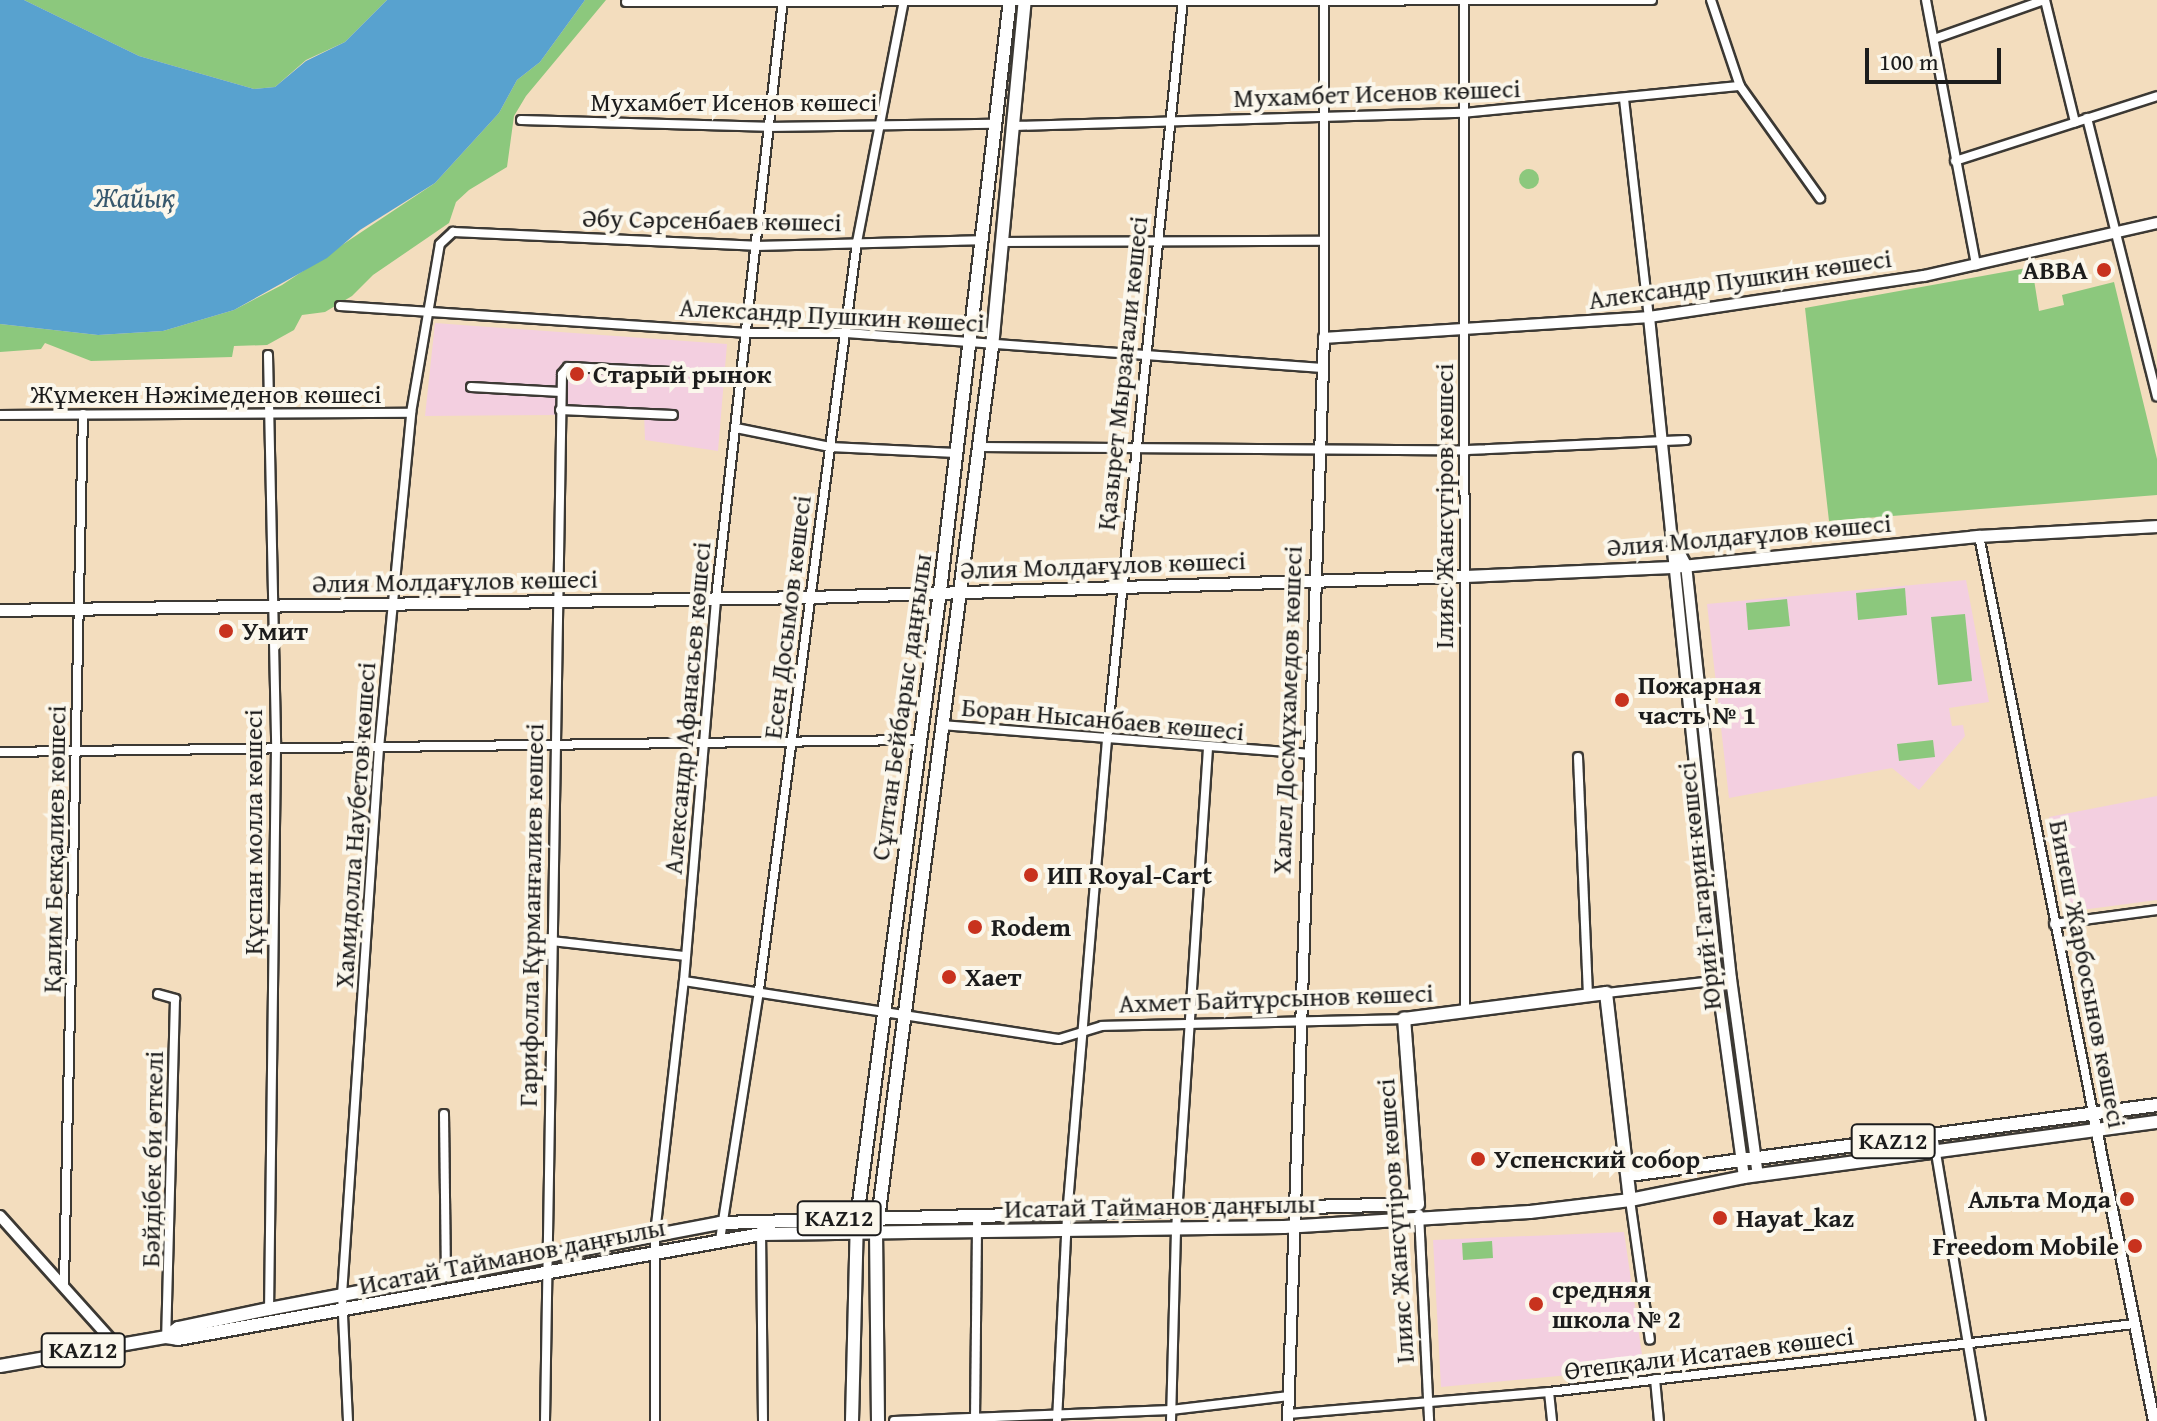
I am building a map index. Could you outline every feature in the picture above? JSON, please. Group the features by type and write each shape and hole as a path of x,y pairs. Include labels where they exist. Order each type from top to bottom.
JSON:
{"main road":[{"name":"Сұлтан Бейбарыс даңғылы","path":"852,1421 857,1218 917,740 940,591 1009,2"},
{"name":"Сұлтан Бейбарыс даңғылы","path":"878,1421 876,1234 992,347 1025,2"},
{"name":"Әлия Молдағұлов көшесі","path":"0,610 810,597 1465,576 1672,567 1979,536 2157,526"},
{"path":"900,872 922,875"},
{"name":"Ахмет Байтұрсынов көшесі","path":"1404,1019 1606,993"},
{"path":"1606,993 1630,1200"},
{"name":"Ілияс Жансүгіров көшесі","path":"1404,1019 1418,1204"},
{"name":"KAZ12","path":"1629,1175 2157,1105"},
{"name":"Исатай Тайманов даңғылы","path":"0,1366 115,1344 166,1337 178,1339 761,1234 1176,1230 1419,1219 1630,1200 1744,1177 2157,1122"},
{"name":"Исатай Тайманов даңғылы","path":"166,1337 178,1328 269,1309 720,1223 977,1215 1178,1214 1418,1204"}],"street":[{"name":"Қазырет Мырзағали көшесі","path":"1057,1418 1067,1216 1107,739 1143,357 1183,0"},
{"name":"Ілияс Жансүгіров көшесі","path":"1464,0 1467,331 1465,1011"},
{"path":"626,2 1652,0"},
{"path":"1711,0 1740,86 1820,198"},
{"path":"1926,0 1976,265"},
{"path":"1934,39 2045,0 2075,122"},
{"name":"Александр Афанасьев көшесі","path":"655,1421 655,1234 684,981 716,598 783,1"},
{"name":"Есен Досымов көшесі","path":"720,1240 720,1223 759,990 857,242 904,1"},
{"name":"Халел Досмұхамедов көшесі","path":"1288,1418 1291,1209 1324,338 1324,1"},
{"name":"Мухамбет Исенов көшесі","path":"1015,126 1463,113 1740,86"},
{"path":"1955,161 2157,96"},
{"name":"Юрий Гагарин көшесі","path":"1624,99 1676,546 1672,567 1717,980 1744,1177"},
{"path":"2087,118 2157,396"},
{"name":"Мухамбет Исенов көшесі","path":"521,120 767,127 879,123 993,124"},
{"name":"Александр Пушкин көшесі","path":"1324,338 1649,317 1976,265 2157,223"},
{"name":"Әбу Сәрсенбаев көшесі","path":"445,236 453,232 756,246 980,240"},
{"name":"Хамидолла Наубетов көшесі","path":"348,1421 342,1295 379,748 411,413 445,236"},
{"path":"1003,242 1324,241"},
{"name":"Александр Пушкин көшесі","path":"340,306 744,333 847,333 992,347 1322,368"},
{"name":"Құспан молла көшесі","path":"268,355 276,747 269,1309"},
{"path":"471,387 561,392 562,374 568,367 672,372"},
{"name":"Гарифолла Құрманғалиев көшесі","path":"545,1421 561,392"},
{"path":"560,410 673,415"},
{"name":"Жұмекен Нәжімеденов көшесі","path":"0,415 411,413"},
{"name":"Қалим Бекқалиев көшесі","path":"64,1284 83,414"},
{"path":"736,428 830,447 956,453"},
{"path":"979,447 1467,450 1686,440"},
{"name":"Бинеш Жарбосынов көшесі","path":"1979,536 2154,1421"},
{"name":"Юрий Гагарин көшесі","path":"1676,546 1686,565 1731,979 1758,1175"},
{"name":"Боран Нысанбаев көшесі","path":"942,725 1208,749 1308,754"},
{"path":"0,752 917,740"},
{"path":"1171,1421 1176,1230 1208,749"},
{"path":"1578,757 1588,996"},
{"path":"2054,924 2157,910"},
{"path":"551,941 684,956"},
{"name":"Ахмет Байтұрсынов көшесі","path":"1606,993 1731,979"},
{"name":"Ахмет Байтұрсынов көшесі","path":"684,981 759,990 1059,1039 1083,1035 1102,1026 1404,1019"},
{"name":"Бәйдібек би өткелі","path":"158,994 175,999 166,1337"},
{"path":"444,1114 446,1274"},
{"path":"1933,1135 1981,1421"},
{"path":"1630,1200 1650,1340"},
{"name":"Ілияс Жансүгіров көшесі","path":"1418,1204 1429,1421"},
{"path":"975,1419 977,1215"},
{"path":"0,1216 115,1344"},
{"path":"762,1220 763,1421"},
{"name":"Өтепқали Исатаев көшесі","path":"1288,1418 1549,1392 1968,1340 2134,1324"},
{"path":"1655,1379 1659,1421"},
{"path":"1549,1392 1552,1421"},
{"path":"894,1421 1057,1418 1171,1410 1289,1396"}],"shaded area":[{"name":"Старый рынок","path":"435,323 727,344 718,451 645,440 644,413 560,403 556,415 425,416"},
{"path":"1966,580 1989,702 1949,708 1952,726 1963,725 1965,736 1919,790 1892,768 1729,798 1707,604"},
{"path":"2157,796 2157,900 2066,912 2049,817"},
{"name":"cредняя школа № 2","path":"1624,1232 1644,1368 1441,1387 1433,1240"}],"green space":[{"path":"24,0 387,0 345,42 306,60 275,87 254,89 139,56"},
{"path":"585,0 606,0 526,96 514,116 507,167 469,190 456,202 449,223 373,275 352,296 325,312 302,315 294,330 267,345 234,346 232,357 91,361 45,343 41,349 0,352 0,324 98,335 163,331 234,310 282,285 435,183 499,113 517,80 540,62"},
{"path":"1529,169 1536,172 1539,179 1536,186 1529,189 1522,186 1519,179 1522,172"},
{"path":"2032,267 2039,311 2064,305 2062,295 2114,282 2157,459 2157,495 1829,521 1805,308"},
{"path":"1905,588 1907,615 1858,620 1856,593"},
{"path":"1787,599 1790,626 1748,630 1746,603"},
{"path":"1965,614 1972,681 1938,685 1931,617"},
{"path":"1933,740 1935,757 1899,761 1897,744"},
{"path":"1492,1241 1493,1258 1463,1260 1462,1243"}],"water":[{"name":"Жайық","path":"0,0 24,0 139,56 254,89 275,87 306,61 345,42 387,0 585,0 540,62 517,80 499,113 435,183 360,230 327,258 234,310 163,331 98,335 0,324"}],"place":[{"name":"ABBA","path":"2104,270"},
{"name":"Старый рынок","path":"577,374"},
{"name":"Умит","path":"226,631"},
{"name":"Пожарная часть № 1","path":"1622,700"},
{"name":"ИП Royal-Cart","path":"1031,875"},
{"name":"Rodem","path":"975,927"},
{"name":"Хает","path":"949,977"},
{"name":"Успенский собор","path":"1478,1159"},
{"name":"Альта Мода","path":"2127,1199"},
{"name":"Hayat_kaz","path":"1720,1218"},
{"name":"Freedom Mobile","path":"2135,1246"},
{"name":"cредняя школа № 2","path":"1536,1304"}]}
